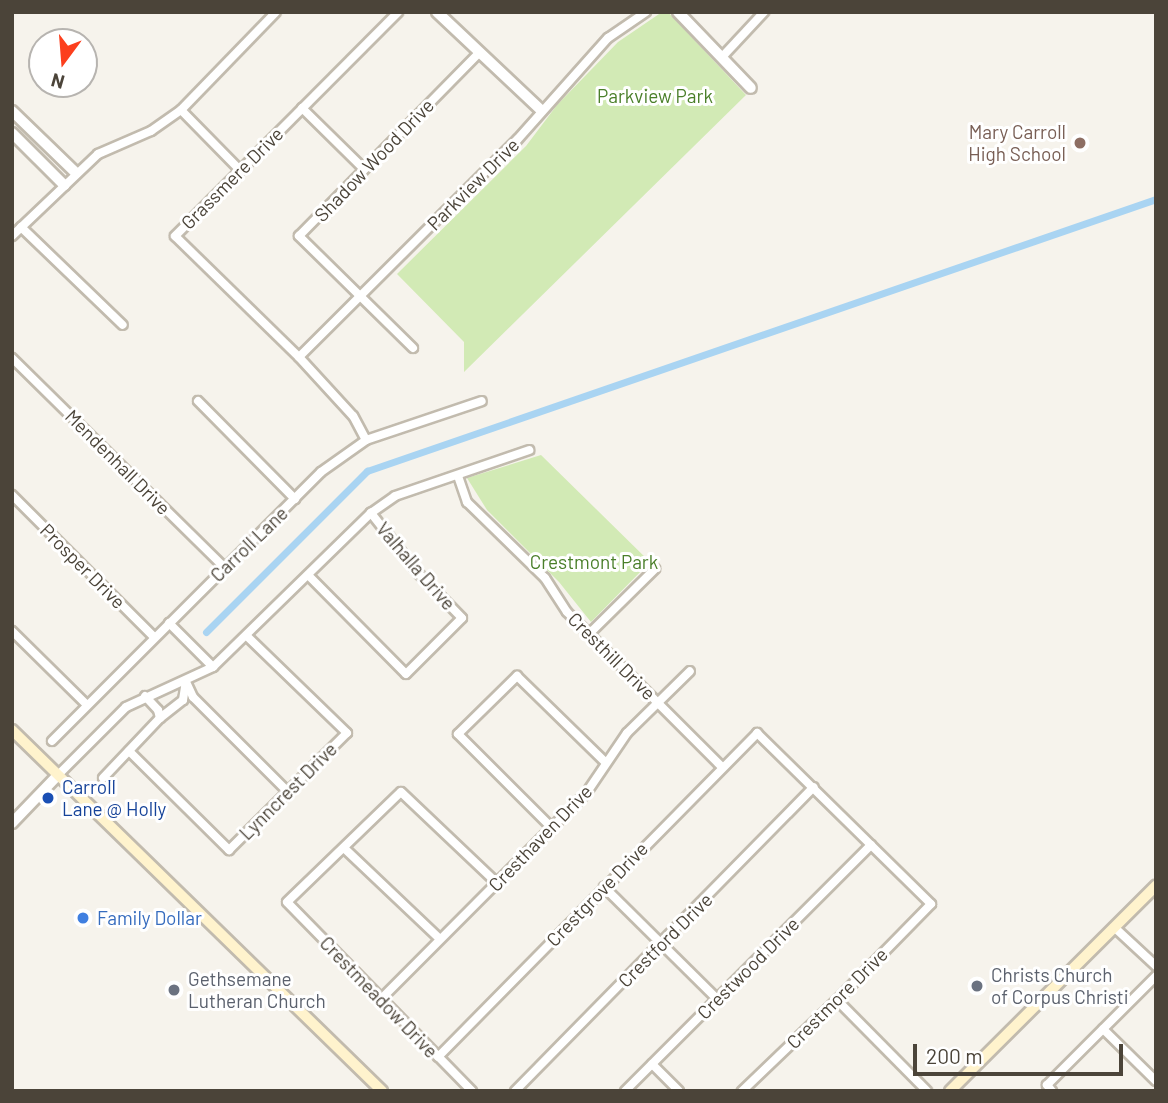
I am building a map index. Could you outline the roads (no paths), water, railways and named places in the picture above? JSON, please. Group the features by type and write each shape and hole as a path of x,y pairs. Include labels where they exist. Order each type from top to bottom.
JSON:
{"main road":[{"path":"12,730 382,1091"},
{"path":"950,1091 1156,886"}],"street":[{"path":"12,236 98,154 151,131 181,110 276,12"},
{"name":"Grassmere Drive","path":"366,440 353,416 299,357 175,236 398,12"},
{"path":"437,12 541,110"},
{"name":"Parkview Drive","path":"299,357 517,140 608,38 646,12"},
{"path":"678,12 751,88"},
{"path":"722,57 764,12"},
{"name":"Shadow Wood Drive","path":"360,296 299,236 479,53"},
{"path":"302,108 363,168"},
{"path":"181,110 239,169"},
{"path":"12,111 76,173"},
{"path":"12,134 64,185"},
{"path":"21,227 123,325"},
{"path":"360,296 413,348"},
{"name":"Mendenhall Drive","path":"12,358 224,567"},
{"path":"198,401 295,499"},
{"name":"Carroll Lane","path":"52,741 321,472 366,440 482,401"},
{"path":"13,820 119,713 145,695 186,682 213,667 371,513 394,496 529,450"},
{"name":"Cresthill Drive","path":"458,476 467,502 545,578 567,612 722,767"},
{"name":"Prosper Drive","path":"12,495 154,637"},
{"name":"Valhalla Drive","path":"308,575 406,674 462,618 419,574 371,513"},
{"path":"589,634 655,569"},
{"path":"169,623 213,667"},
{"path":"12,631 87,705"},
{"name":"Lynncrest Drive","path":"130,751 229,850 348,733 247,636"},
{"name":"Cresthaven Drive","path":"381,999 587,792 627,733 690,671"},
{"path":"552,828 458,734 517,676 606,764"},
{"path":"103,778 160,718 183,700 186,682"},
{"path":"186,682 193,697 287,791"},
{"path":"145,695 158,710 160,718"},
{"name":"Crestgrove Drive","path":"438,1058 757,733 814,787"},
{"path":"814,787 871,845"},
{"name":"Crestford Drive","path":"515,1091 814,787"},
{"path":"440,939 344,848 401,792 497,883"},
{"name":"Crestmore Drive","path":"742,1091 837,1000 931,904 871,845"},
{"name":"Crestwood Drive","path":"625,1091 871,845"},
{"name":"Crestmeadow Drive","path":"344,848 287,902 472,1091"},
{"path":"604,887 663,942 718,1000"},
{"path":"1114,927 1156,966"},
{"path":"1049,1088 1156,976"},
{"path":"837,1000 927,1091"},
{"path":"1103,1029 1156,1081"},
{"path":"652,1063 679,1091"}],"waterway":[{"path":"206,632 367,471 1156,199"}],"place":[{"name":"Mary Carroll High School","path":"1080,143"},
{"name":"Carroll Lane @ Holly","path":"48,798"},
{"name":"Family Dollar","path":"83,918"},
{"name":"Christs Church of Corpus Christi","path":"977,986"},
{"name":"Gethsemane Lutheran Church","path":"174,990"}],"park label":[{"name":"Parkview Park","path":"655,96"},
{"name":"Crestmont Park","path":"594,562"}]}
